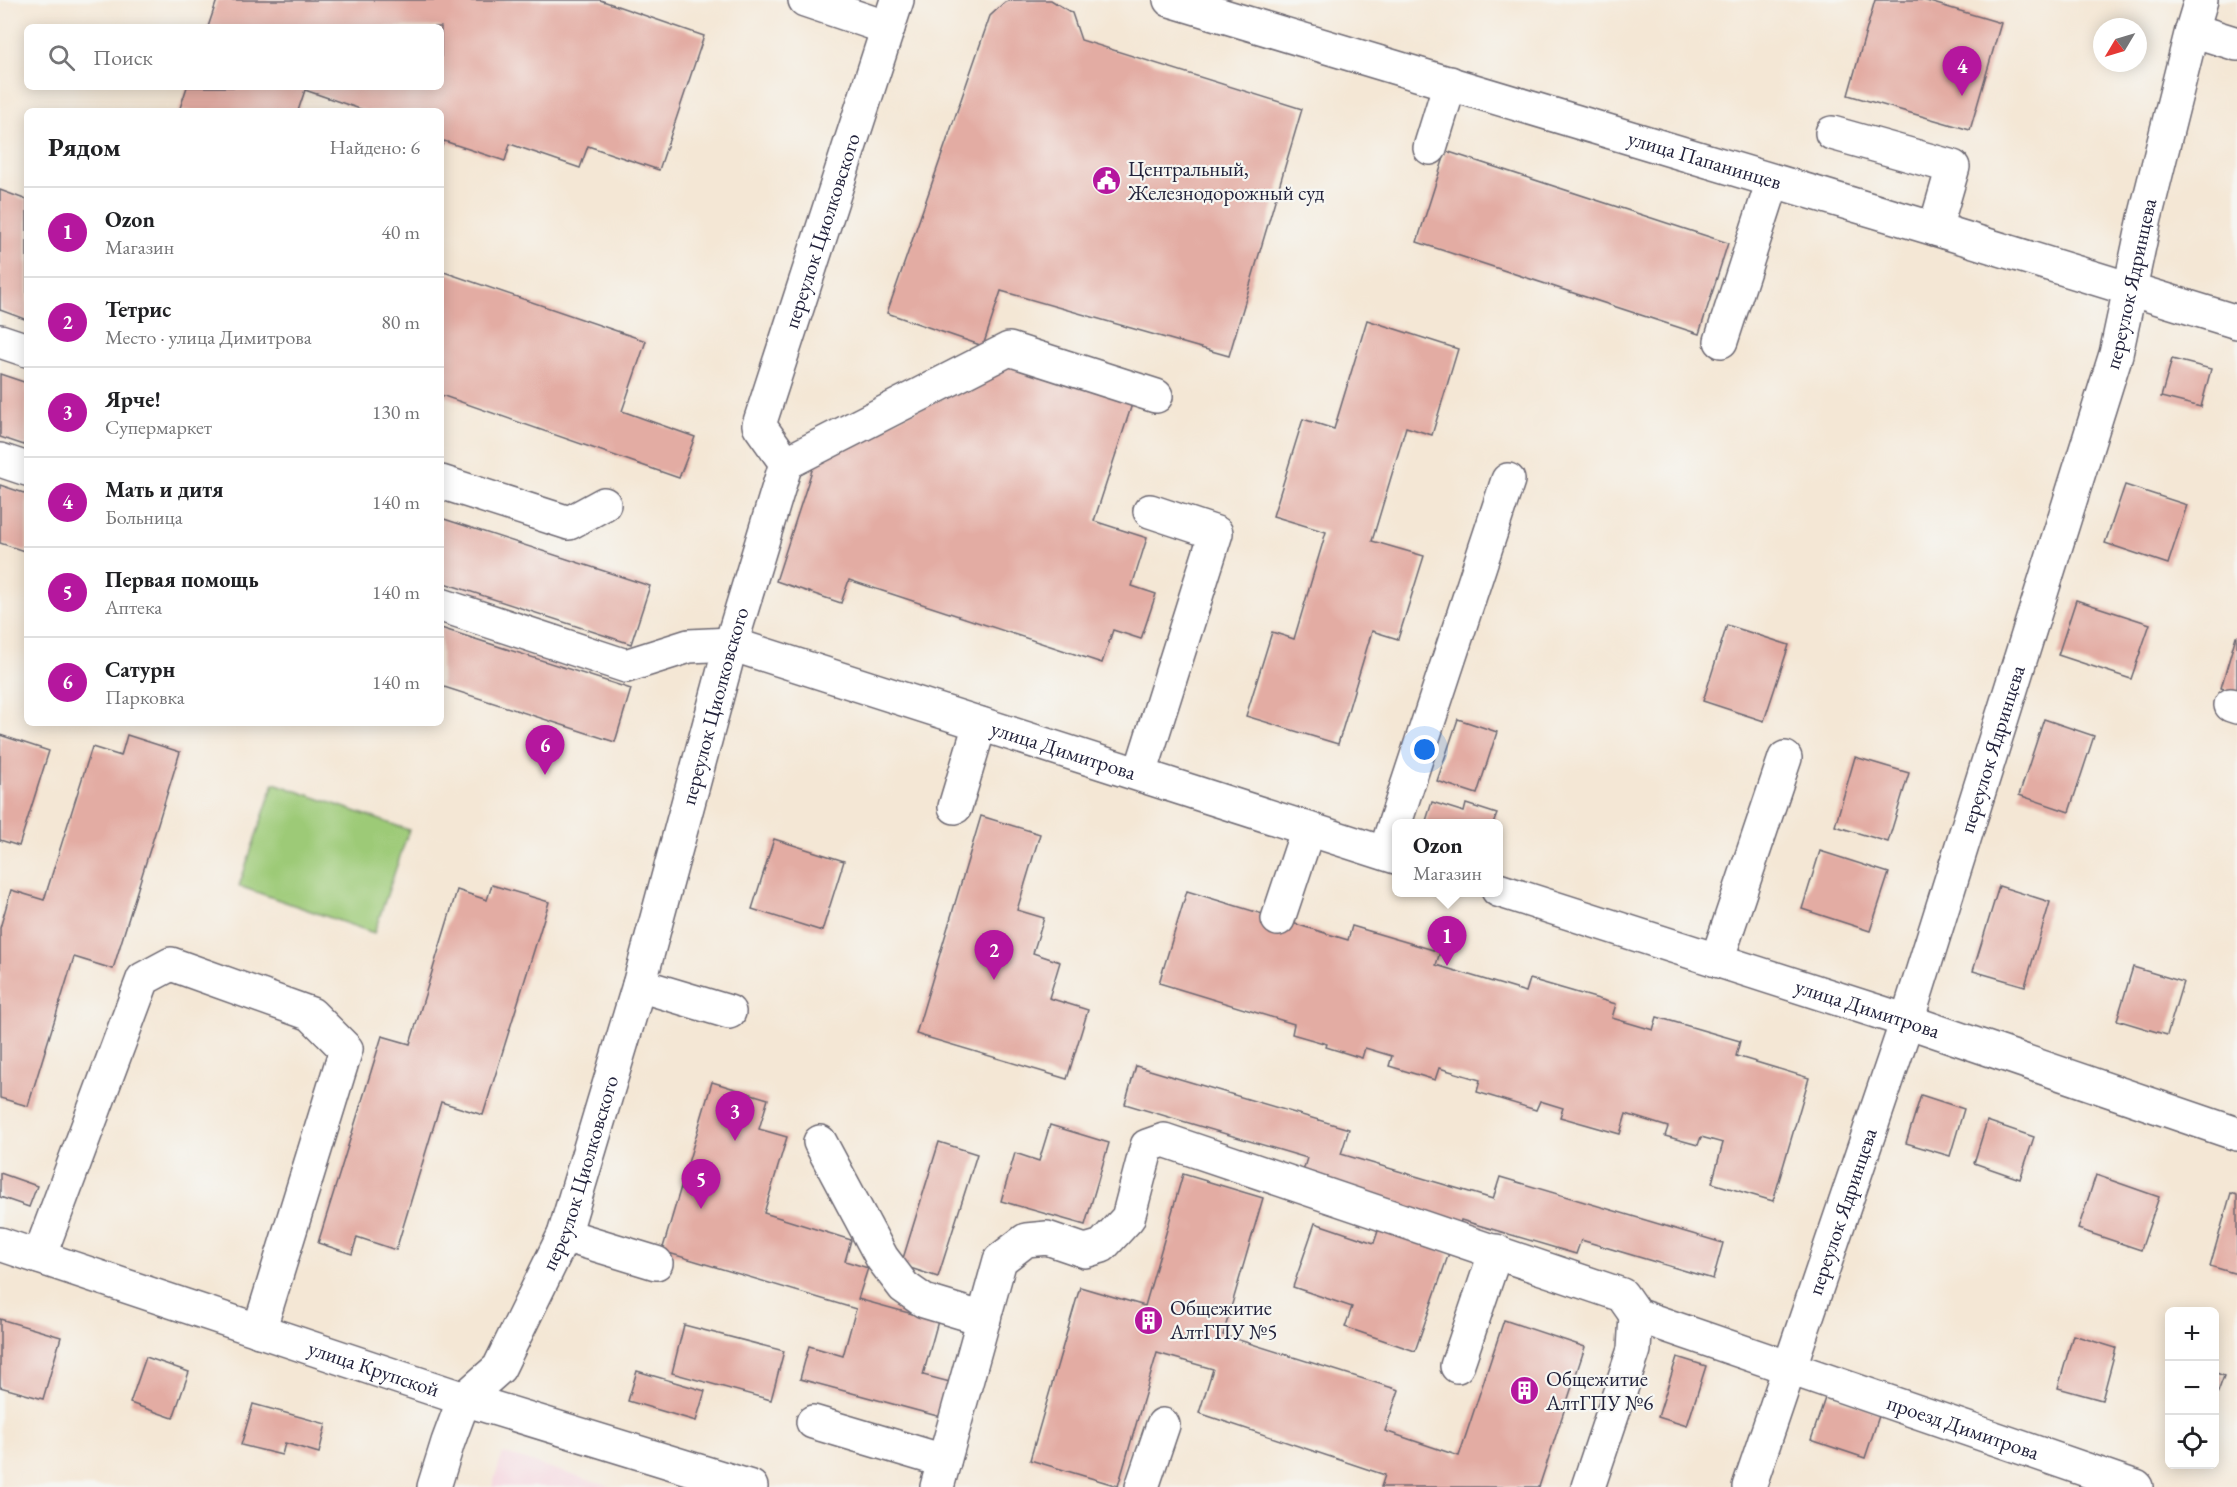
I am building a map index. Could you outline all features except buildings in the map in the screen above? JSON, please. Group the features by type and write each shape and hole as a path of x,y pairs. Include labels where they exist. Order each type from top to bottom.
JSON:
{"street":[{"path":"804,0 892,14"},
{"name":"улица Папанинцев","path":"1170,0 1935,229 2130,290 2188,305 2237,322"},
{"name":"переулок Циолковского","path":"464,1399 499,1368 564,1235 639,985 731,644 786,463 759,425 892,14"},
{"path":"2197,15 2237,44"},
{"name":"переулок Ядринцева","path":"1749,1487 1907,1021 2116,354 2145,218 2197,15"},
{"path":"1430,148 1450,83"},
{"path":"1832,133 1953,167 1935,229"},
{"path":"1720,341 1773,181"},
{"path":"0,341 24,349"},
{"path":"786,463 1009,349 1156,396"},
{"path":"0,460 24,468"},
{"path":"1402,819 1508,480"},
{"path":"444,483 569,523 604,504"},
{"path":"1140,774 1216,533 1150,511"},
{"path":"444,606 626,666 689,646 731,644"},
{"name":"улица Димитрова","path":"731,644 1391,855"},
{"path":"955,807 980,724"},
{"path":"1717,960 1785,758"},
{"path":"1278,919 1308,829"},
{"name":"улица Димитрова","path":"1503,892 1907,1021 2237,1134"},
{"path":"39,1257 143,979 171,964 311,1014 346,1049 259,1331"},
{"path":"639,985 729,1012"},
{"path":"813,1422 941,1474 1000,1260 1026,1240 1047,1238 1086,1251 1102,1246 1128,1218 1147,1146 1164,1140 1622,1295 1636,1315 1634,1350 1588,1487"},
{"path":"820,1142 882,1258 904,1287 924,1301 984,1319"},
{"path":"564,1235 656,1263"},
{"name":"улица Крупской","path":"0,1244 464,1399 751,1487"},
{"path":"1457,1366 1496,1251"},
{"name":"проезд Димитрова","path":"1636,1315 2136,1487"},
{"path":"434,1487 464,1399"},
{"path":"1142,1487 1163,1425"}],"shaded area":[{"path":"503,1453 610,1487 492,1487"}],"green space":[{"path":"274,783 409,830 374,933 239,886"}],"place":[{"name":"Мать и дитя","path":"1962,96"},
{"name":"Центральный, Железнодорожный суд","path":"1107,181"},
{"name":"Сатурн","path":"545,775"},
{"name":"Ozon","path":"1447,966"},
{"name":"Тетрис","path":"994,980"},
{"name":"Ярче!","path":"735,1141"},
{"name":"Первая помощь","path":"701,1209"},
{"name":"Общежитие АлтГПУ №5","path":"1149,1320"},
{"name":"Общежитие АлтГПУ №6","path":"1525,1391"}]}
